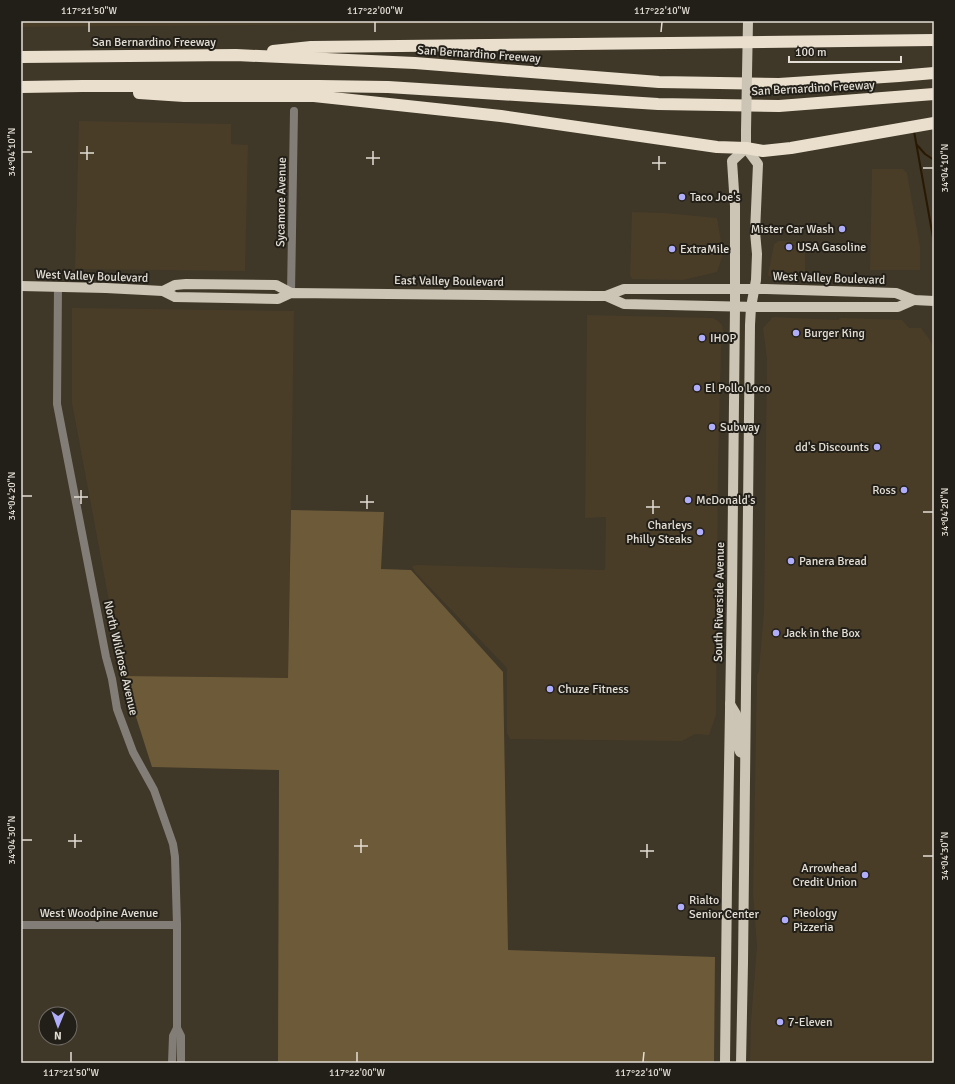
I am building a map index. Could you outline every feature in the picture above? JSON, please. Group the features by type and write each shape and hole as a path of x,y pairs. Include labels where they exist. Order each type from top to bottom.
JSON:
{"highway":[{"path":"236,55 312,47 934,40"},
{"name":"San Bernardino Freeway","path":"21,57 236,55 415,63 659,82 779,84 934,73"},
{"name":"San Bernardino Freeway","path":"21,87 263,85 388,88 658,104 764,106 934,94"},
{"path":"83,86 144,94 184,96 314,96 501,116 717,147 746,148 763,151 791,148 934,123"}],"main road":[{"path":"746,148 748,23"},
{"name":"South Riverside Avenue","path":"726,1063 730,704 743,306 754,289 756,280 757,254 755,232 758,164 746,148 732,161 739,289 743,306 750,325 741,1063"},
{"name":"West Valley Boulevard","path":"21,286 163,291 175,285 186,284 276,285 291,293"},
{"name":"East Valley Boulevard","path":"291,293 606,296 624,289 739,289"},
{"name":"West Valley Boulevard","path":"739,289 896,293 914,300 934,300"},
{"name":"East Valley Boulevard","path":"606,296 624,304 743,306"},
{"name":"West Valley Boulevard","path":"743,306 898,307 914,300"},
{"path":"730,704 736,714 738,747 740,752 745,754"}],"street":[{"name":"Sycamore Avenue","path":"291,293 294,111"},
{"name":"North Wildrose Avenue","path":"58,287 57,404 118,709 133,752 154,790 173,844 175,857 177,925 177,1028 173,1036 172,1063"},
{"name":"West Woodpine Avenue","path":"21,925 177,925"},
{"name":"North Wildrose Avenue","path":"177,1028 181,1036 181,1063"}],"shaded area":[{"path":"21,21 736,21 21,27"},
{"path":"79,121 231,124 231,144 248,145 245,271 75,269"},
{"path":"872,169 903,169 907,173 920,247 920,270 870,270"},
{"path":"632,212 665,213 717,218 723,254 717,272 683,280 632,279 630,275"},
{"path":"779,241 801,241 805,249 805,279 775,280 768,275 774,244"},
{"path":"72,308 294,311 288,678 123,676 72,403"},
{"path":"587,315 713,318 722,325 718,466 716,715 709,735 695,734 682,741 510,739 507,733 507,668 415,572 412,566 605,570 606,517 585,518"},
{"path":"773,317 838,320 841,318 902,320 909,328 921,328 930,340 934,349 934,1063 750,1063 751,1021 757,946 753,893 757,675 759,671 764,611 767,359 763,328"},
{"path":"291,510 384,512 381,569 411,570 503,672 508,950 715,957 714,1063 278,1063 279,770 152,767 123,676 288,678"}],"waterway":[{"path":"914,131 934,243"},
{"path":"917,145 925,154 934,160"}],"railway":[{"path":"21,21 39,21"}],"place":[{"name":"Taco Joe's","path":"682,197"},
{"name":"Mister Car Wash","path":"842,229"},
{"name":"USA Gasoline","path":"789,247"},
{"name":"ExtraMile","path":"672,249"},
{"name":"Burger King","path":"796,333"},
{"name":"IHOP","path":"702,338"},
{"name":"El Pollo Loco","path":"697,388"},
{"name":"Subway","path":"712,427"},
{"name":"dd's Discounts","path":"877,447"},
{"name":"Ross","path":"904,490"},
{"name":"McDonald's","path":"688,500"},
{"name":"Charleys Philly Steaks","path":"700,532"},
{"name":"Panera Bread","path":"791,561"},
{"name":"Jack in the Box","path":"776,633"},
{"name":"Chuze Fitness","path":"550,689"},
{"name":"Arrowhead Credit Union","path":"865,875"},
{"name":"Rialto Senior Center","path":"681,907"},
{"name":"Pieology Pizzeria","path":"785,920"},
{"name":"7-Eleven","path":"780,1022"}]}
